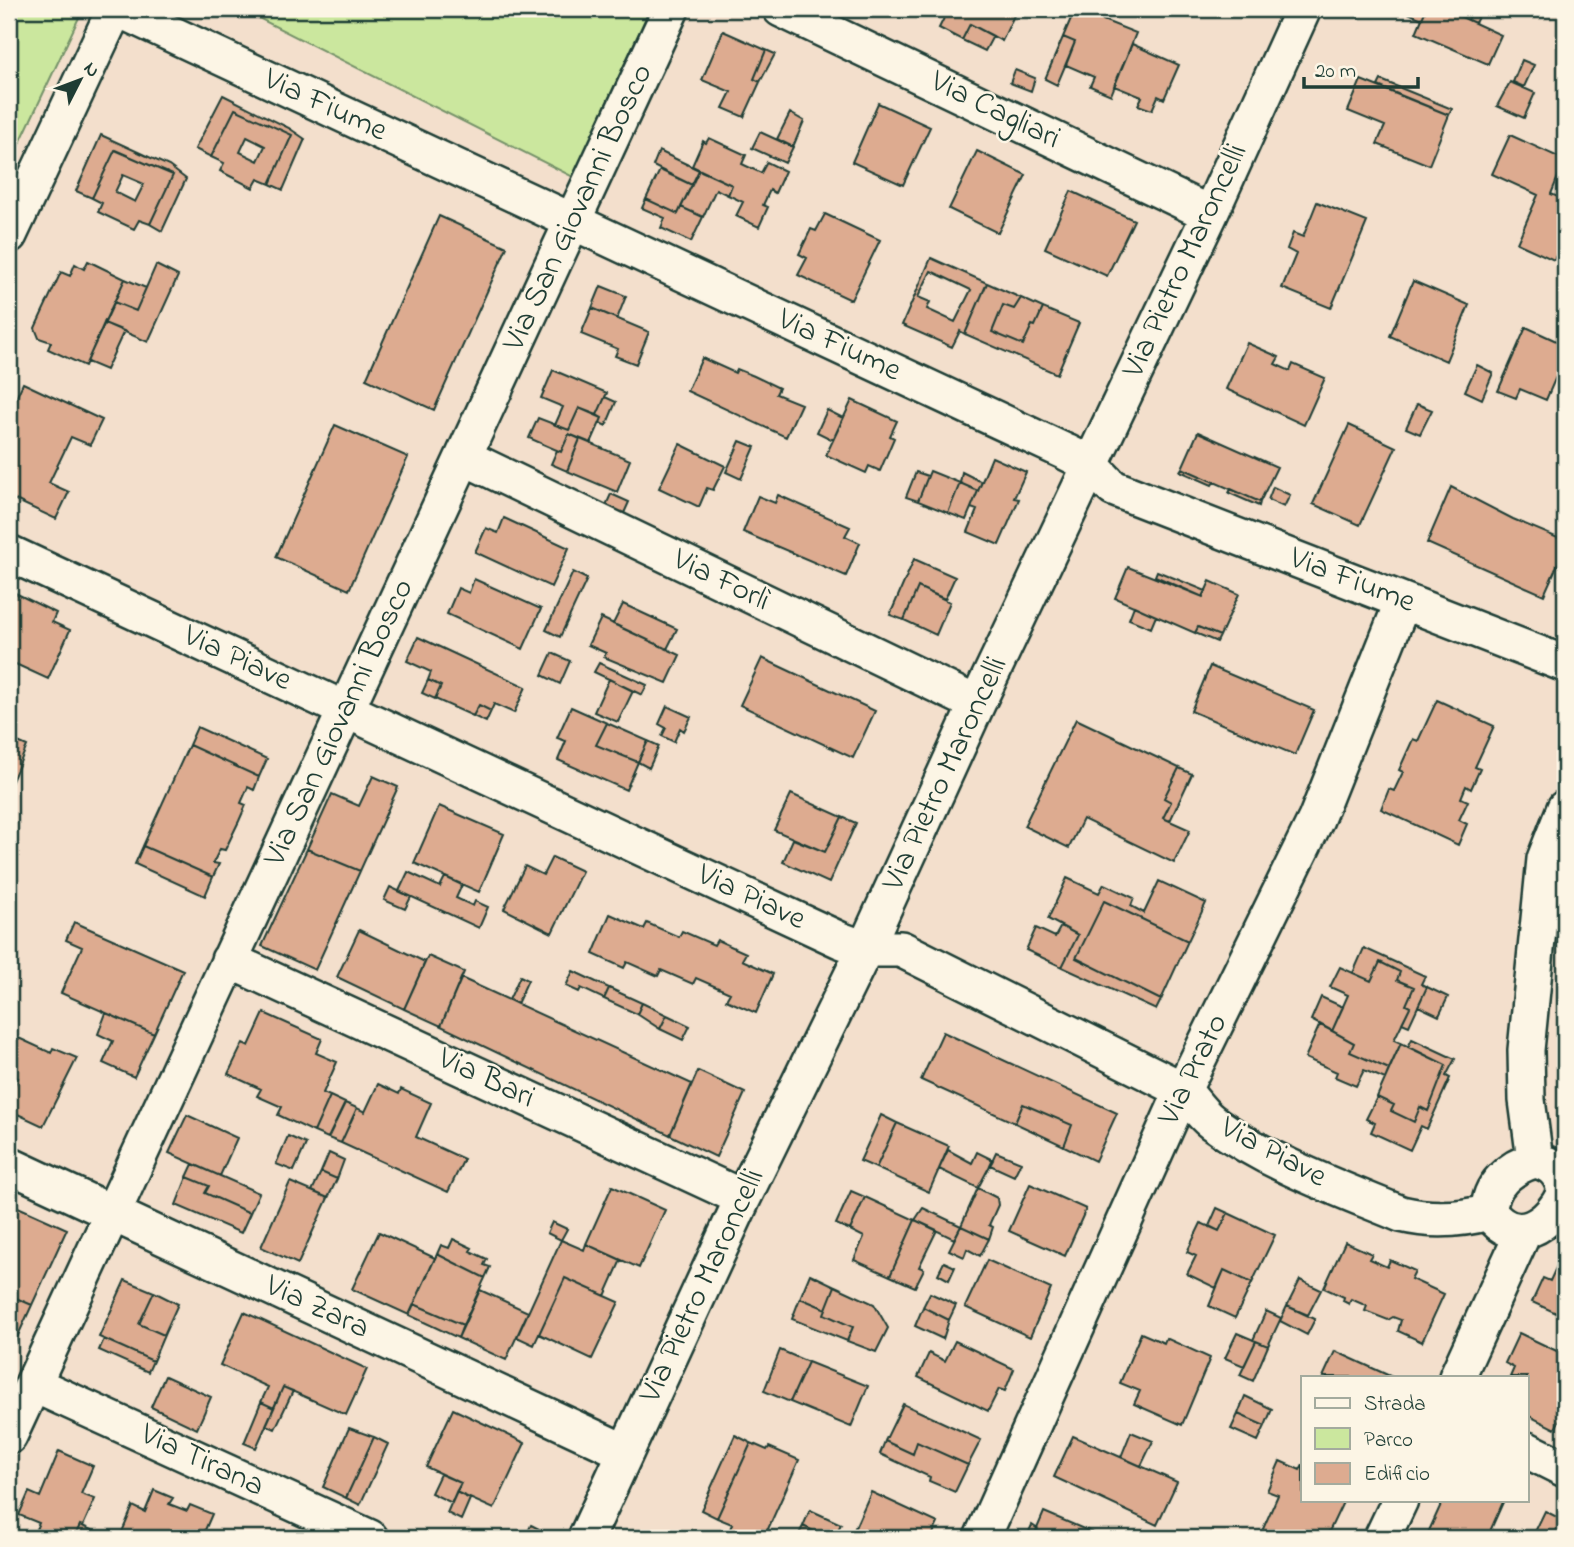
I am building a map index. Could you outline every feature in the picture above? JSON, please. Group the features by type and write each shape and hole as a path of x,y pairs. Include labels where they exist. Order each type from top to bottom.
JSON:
{"street":[{"name":"Via Fiume","path":"117,9 1090,464 1113,488 1565,664"},
{"path":"9,235 117,9"},
{"name":"Via San Giovanni Bosco","path":"9,1436 671,9"},
{"name":"Via Cagliari","path":"781,9 1210,214"},
{"name":"Via Pietro Maroncelli","path":"586,1538 743,1198 865,949 977,704 1210,214 1303,9"},
{"name":"Via Forlì","path":"464,457 977,704"},
{"name":"Via Piave","path":"9,553 840,940 865,949 901,949 1183,1090 1210,1120 1246,1144 1320,1180 1415,1218 1465,1218 1489,1212"},
{"name":"Via Prato","path":"982,1538 1183,1090 1316,819 1403,601"},
{"path":"1535,1160 1527,1100 1526,1050 1545,859 1565,808"},
{"name":"Via Bari","path":"229,960 743,1198"},
{"path":"1535,1160 1552,1166 1563,1180 1565,1192 1561,1202 1547,1219 1537,1226 1524,1231 1508,1230 1495,1221 1489,1212 1492,1194 1502,1179 1524,1163 1535,1160"},
{"name":"Via Zara","path":"9,1165 625,1452"},
{"path":"1457,1376 1524,1231"},
{"name":"Via Tirana","path":"33,1384 370,1538"},
{"path":"1528,1450 1565,1469"},
{"path":"1382,1538 1399,1502"}],"shaded area":[{"path":"1565,897 1565,934 1554,929"},
{"path":"1565,971 1565,1113 1556,998"}],"green space":[{"path":"9,9 83,9 9,166"},
{"path":"241,9 650,9 573,177"}],"building":[{"path":"940,9 1017,9 1002,41 970,24 962,40 939,28 946,14"},
{"path":"1075,9 1136,33 1111,95 1090,86 1094,77 1066,65 1075,42 1063,37"},
{"path":"1399,9 1426,9 1422,19"},
{"path":"1426,9 1444,9 1501,35 1488,64 1416,33"},
{"path":"1444,9 1473,9 1468,20"},
{"path":"1473,9 1482,9 1475,23 1468,20"},
{"path":"970,24 993,36 985,51 962,40"},
{"path":"723,31 766,50 754,79 760,82 744,117 723,108 731,92 702,80"},
{"path":"1063,37 1075,42 1057,85 1045,79"},
{"path":"1132,44 1179,65 1164,99 1158,96 1152,110 1138,105 1142,97 1114,86"},
{"path":"766,50 775,54 760,82 754,79"},
{"path":"1522,60 1534,65 1524,87 1513,82"},
{"path":"1015,70 1035,78 1031,91 1010,83"},
{"path":"1361,80 1449,115 1429,165 1377,144 1385,126 1348,111"},
{"path":"1381,80 1452,109 1449,115 1378,86"},
{"path":"1510,82 1535,93 1524,118 1497,106"},
{"path":"223,95 289,128 305,139 283,190 270,184 292,135 235,109 211,157 195,149"},
{"path":"878,103 930,127 903,185 852,162"},
{"path":"235,109 292,135 270,184 258,179 253,188 220,171 224,163 211,157","holes":["247,137 265,146 258,161 240,152"]},
{"path":"790,113 804,121 793,147 777,139"},
{"path":"760,132 793,147 785,163 752,148"},
{"path":"101,135 169,166 186,179 162,231 150,224 173,175 115,150 92,198 76,191"},
{"path":"1510,135 1565,160 1551,194 1565,200 1565,236 1554,260 1517,243 1538,195 1492,174"},
{"path":"709,138 746,155 742,164 761,173 767,162 785,171 775,193 770,190 763,205 768,207 759,227 736,216 743,202 728,195 732,185 692,166 703,141 706,143"},
{"path":"115,150 173,175 150,224 139,220 134,229 98,212 102,203 92,198","holes":["123,175 144,184 135,202 115,192"]},
{"path":"659,151 699,170 692,185 653,166"},
{"path":"977,151 1026,175 998,233 949,209"},
{"path":"660,170 692,185 678,214 646,199"},
{"path":"699,170 732,185 728,195 716,189 703,217 681,207"},
{"path":"1071,191 1134,220 1107,276 1045,248"},
{"path":"646,199 678,214 681,207 703,217 691,242 661,228 665,218 642,208"},
{"path":"1317,202 1367,222 1331,308 1282,288 1296,254 1287,249 1293,233 1303,237"},
{"path":"825,214 880,240 851,300 798,275 807,258 799,254 811,229 816,231"},
{"path":"439,216 507,247 434,410 366,379"},
{"path":"931,258 987,283 965,334 960,331 952,347 902,325","holes":["931,271 971,290 955,322 927,309 930,302 918,297"]},
{"path":"88,261 125,279 85,366 48,349 51,342 39,338 35,328 61,272 70,276 75,264 84,269"},
{"path":"156,265 178,276 148,342 104,323 114,302 136,311"},
{"path":"125,279 146,288 136,311 114,302"},
{"path":"1413,281 1469,305 1446,361 1390,336"},
{"path":"987,283 1021,298 1014,309 1003,305 992,332 1023,345 1043,308 1079,323 1057,374 965,334"},
{"path":"601,286 626,296 617,319 592,308"},
{"path":"1021,298 1043,308 1023,345 992,332 1003,305 1014,309"},
{"path":"592,308 649,332 636,364 615,356 618,349 581,334"},
{"path":"104,323 124,331 106,370 87,362"},
{"path":"1526,327 1565,345 1565,356 1546,400 1520,389 1516,398 1498,391"},
{"path":"1247,343 1279,357 1275,364 1290,371 1293,364 1325,378 1304,425 1226,389"},
{"path":"702,358 735,373 737,369 754,376 779,388 776,394 801,404 786,437 687,391"},
{"path":"1477,365 1493,373 1482,399 1465,391"},
{"path":"553,370 607,393 597,415 579,408 569,430 555,425 563,407 541,398"},
{"path":"23,383 102,420 90,445 71,437 49,483 69,492 56,519 9,497 9,413"},
{"path":"605,397 616,402 606,426 600,423 602,418 597,415"},
{"path":"852,400 897,421 890,436 894,438 880,471 869,466 866,473 826,455"},
{"path":"1417,404 1432,410 1420,434 1406,428"},
{"path":"579,408 602,418 591,443 569,434 561,452 529,438 538,418 569,430"},
{"path":"827,410 843,418 833,440 817,432"},
{"path":"335,425 408,457 349,590 276,557"},
{"path":"1349,425 1396,447 1360,525 1313,504"},
{"path":"1198,432 1277,467 1260,502 1182,468"},
{"path":"569,434 580,439 567,471 551,464 557,450 561,452"},
{"path":"580,439 630,460 617,492 567,471"},
{"path":"740,441 755,447 741,479 726,472"},
{"path":"680,444 725,466 713,490 707,488 699,507 659,488"},
{"path":"992,457 1026,472 1014,498 1019,499 999,545 968,532 977,510 971,508"},
{"path":"1182,468 1214,482 1212,485 1180,471"},
{"path":"930,471 960,483 948,513 918,501"},
{"path":"916,472 928,476 918,501 906,497"},
{"path":"962,472 982,482 978,491 960,483"},
{"path":"960,483 978,491 966,520 948,513"},
{"path":"1273,487 1290,495 1284,507 1268,500"},
{"path":"1451,487 1513,519 1565,541 1565,548 1544,595 1427,543"},
{"path":"1231,489 1260,502 1259,506 1229,493"},
{"path":"611,494 629,502 621,520 603,512"},
{"path":"778,495 850,527 845,536 860,543 846,576 743,532 758,496 775,503"},
{"path":"504,518 569,548 551,587 475,552 486,528 498,533"},
{"path":"914,559 955,577 945,599 918,587 904,620 890,615"},
{"path":"1128,567 1203,597 1210,581 1239,594 1220,636 1198,627 1195,633 1115,598"},
{"path":"1157,571 1206,591 1203,597 1155,576"},
{"path":"573,572 587,579 560,637 546,630"},
{"path":"474,579 541,609 523,649 447,614 458,588 469,593"},
{"path":"918,587 950,602 936,635 904,620"},
{"path":"9,590 56,613 52,622 70,630 48,679 9,661"},
{"path":"623,604 677,629 667,649 613,624"},
{"path":"1134,606 1156,616 1151,628 1129,619"},
{"path":"601,618 680,655 667,683 604,657 606,653 588,645"},
{"path":"1198,627 1220,636 1217,642 1195,633"},
{"path":"418,637 526,687 514,713 494,704 491,711 479,705 473,716 435,699 441,686 428,680 431,672 407,661"},
{"path":"552,653 570,661 560,684 542,675"},
{"path":"762,658 875,711 853,758 740,705"},
{"path":"599,663 647,685 642,695 594,672"},
{"path":"1210,666 1314,710 1295,755 1191,711"},
{"path":"609,679 633,691 618,722 594,712"},
{"path":"428,680 441,686 435,699 422,693"},
{"path":"1437,700 1494,726 1475,767 1480,769 1471,789 1466,786 1461,798 1468,801 1459,820 1467,824 1458,845 1381,809 1389,789 1394,791 1403,772 1399,770 1413,739 1418,741"},
{"path":"479,705 491,711 486,722 473,716"},
{"path":"667,706 691,717 684,731 680,728 674,742 662,736 666,728 659,724"},
{"path":"571,707 607,723 596,745 638,762 626,790 558,760 566,741 557,738"},
{"path":"1076,719 1179,768 1164,798 1171,802 1163,818 1190,830 1174,863 1083,819 1069,848 1024,826"},
{"path":"607,723 648,741 638,762 596,745"},
{"path":"197,727 267,759 259,777 189,745"},
{"path":"9,738 27,746 9,788"},
{"path":"648,741 659,746 649,768 638,762"},
{"path":"189,745 259,777 254,790 248,787 241,803 246,805 239,821 225,850 220,849 213,863 219,864 213,877 143,846"},
{"path":"1179,768 1192,774 1170,821 1163,818 1171,802 1164,798"},
{"path":"373,776 398,787 360,871 307,849 332,794 359,806"},
{"path":"791,794 842,817 825,852 774,830"},
{"path":"439,806 504,834 479,892 414,863"},
{"path":"842,817 856,823 829,883 783,862 793,839 825,852"},
{"path":"143,846 213,877 205,896 135,864"},
{"path":"307,849 360,871 315,970 262,946"},
{"path":"552,857 582,871 552,933 504,909 525,866 543,875"},
{"path":"408,872 440,887 445,877 462,885 456,898 473,906 475,901 488,907 479,928 399,891"},
{"path":"1067,878 1099,893 1104,884 1134,898 1131,906 1144,913 1159,881 1206,903 1188,941 1104,901 1076,958 1161,1000 1156,1010 1062,967 1078,935 1048,919"},
{"path":"9,883 16,886 9,901"},
{"path":"390,887 411,897 405,909 384,900"},
{"path":"1104,901 1188,941 1161,1000 1076,958"},
{"path":"610,914 644,929 647,923 679,937 682,931 714,945 717,940 746,953 742,960 773,974 756,1013 726,1000 730,993 696,978 693,984 661,970 658,976 627,962 624,968 593,954"},
{"path":"74,922 183,970 154,1034 61,993 82,947 66,940"},
{"path":"1061,926 1078,935 1062,967 1026,950 1036,928 1055,937"},
{"path":"359,930 425,962 404,1009 337,977"},
{"path":"1364,948 1425,976 1421,984 1427,987 1409,1026 1402,1023 1410,1007 1406,1005 1414,987 1397,980 1400,972 1380,962 1371,981 1353,973"},
{"path":"428,956 464,972 441,1026 404,1009"},
{"path":"1380,962 1400,972 1397,980 1414,987 1406,1005 1410,1007 1394,1040 1401,1043 1389,1069 1350,1052 1354,1043 1332,1031 1348,995 1330,987 1340,967 1371,981"},
{"path":"573,971 609,988 604,999 581,988 579,992 566,986"},
{"path":"520,976 528,980 517,1004 509,1000"},
{"path":"461,978 692,1084 670,1135 441,1026"},
{"path":"1427,987 1448,997 1439,1016 1418,1006"},
{"path":"609,988 642,1003 637,1014 604,999"},
{"path":"1321,997 1343,1007 1332,1031 1311,1020"},
{"path":"642,1003 667,1015 660,1029 637,1014"},
{"path":"106,1013 154,1034 134,1077 103,1063 113,1041 98,1034"},
{"path":"264,1013 322,1039 316,1053 337,1062 323,1093 330,1096 314,1132 278,1115 282,1107 257,1096 261,1089 228,1074 243,1043 249,1046"},
{"path":"667,1015 690,1026 683,1040 660,1029"},
{"path":"1320,1024 1354,1043 1350,1052 1389,1069 1385,1079 1364,1070 1356,1086 1335,1077 1337,1072 1305,1058"},
{"path":"943,1032 1117,1113 1095,1161 1064,1146 1072,1125 1023,1104 1015,1123 921,1080"},
{"path":"12,1035 51,1053 53,1048 77,1058 43,1126 9,1110 9,1098 18,1078 9,1074 9,1042"},
{"path":"1412,1039 1455,1059 1446,1076 1450,1078 1427,1129 1421,1126 1410,1150 1371,1132 1375,1123 1366,1119 1377,1097 1394,1105 1391,1111 1414,1122 1420,1107 1428,1111 1446,1065 1408,1047"},
{"path":"1401,1043 1446,1065 1428,1111 1420,1107 1414,1122 1391,1111 1394,1105 1377,1097"},
{"path":"698,1071 745,1093 716,1157 670,1135"},
{"path":"9,1074 18,1078 9,1098"},
{"path":"378,1084 399,1094 401,1089 431,1103 416,1137 464,1159 448,1192 341,1143 357,1108 365,1112"},
{"path":"330,1096 345,1103 328,1138 314,1132"},
{"path":"345,1103 357,1108 341,1143 328,1138"},
{"path":"1023,1104 1072,1125 1064,1146 1015,1123"},
{"path":"187,1115 237,1138 220,1176 169,1153"},
{"path":"881,1115 897,1123 876,1168 860,1161"},
{"path":"897,1123 949,1146 929,1192 876,1168"},
{"path":"288,1136 306,1144 294,1171 276,1164"},
{"path":"948,1150 972,1163 977,1152 993,1160 978,1188 939,1169"},
{"path":"996,1152 1021,1162 1014,1176 990,1165"},
{"path":"329,1153 344,1160 337,1179 321,1172"},
{"path":"193,1164 259,1193 250,1213 205,1193 209,1186 187,1177"},
{"path":"321,1172 337,1179 328,1198 312,1191"},
{"path":"187,1177 209,1186 205,1193 250,1213 241,1233 176,1205"},
{"path":"290,1182 328,1198 298,1264 261,1247"},
{"path":"1030,1184 1086,1209 1065,1256 1009,1231"},
{"path":"612,1186 665,1210 639,1268 586,1244"},
{"path":"978,1188 997,1198 998,1205 989,1225 993,1227 989,1239 961,1226"},
{"path":"851,1191 865,1197 850,1230 836,1224"},
{"path":"865,1197 915,1220 890,1276 854,1260 864,1237 850,1230"},
{"path":"9,1203 67,1229 32,1305 9,1295"},
{"path":"923,1208 961,1226 954,1239 915,1220"},
{"path":"1217,1208 1228,1213 1219,1231 1209,1226"},
{"path":"1228,1213 1275,1235 1252,1283 1224,1270 1216,1288 1187,1274 1196,1256 1187,1252 1201,1223 1219,1231"},
{"path":"915,1220 937,1230 919,1267 924,1269 915,1287 890,1276"},
{"path":"552,1222 567,1229 561,1240 547,1233"},
{"path":"961,1226 989,1239 980,1256 967,1249 964,1257 949,1250"},
{"path":"379,1232 435,1258 409,1315 352,1289"},
{"path":"453,1239 487,1259 484,1265 490,1267 485,1278 437,1254 441,1245 449,1248"},
{"path":"561,1240 584,1250 586,1244 621,1260 605,1296 565,1278 534,1345 517,1337"},
{"path":"1345,1242 1372,1254 1369,1259 1387,1267 1390,1260 1415,1271 1411,1279 1444,1294 1422,1342 1398,1331 1401,1320 1393,1317 1388,1320 1365,1311 1367,1306 1351,1299 1349,1304 1343,1301 1344,1297 1324,1288"},
{"path":"1564,1250 1565,1317 1532,1302 1543,1278 1550,1281"},
{"path":"437,1254 485,1278 463,1325 414,1304"},
{"path":"987,1260 1051,1289 1030,1337 965,1307"},
{"path":"944,1262 955,1267 949,1280 938,1274"},
{"path":"1224,1270 1252,1283 1235,1318 1209,1306"},
{"path":"810,1274 835,1286 826,1309 800,1298"},
{"path":"565,1278 619,1302 592,1359 539,1334"},
{"path":"125,1280 154,1292 139,1324 164,1335 153,1361 99,1337"},
{"path":"1300,1280 1321,1290 1308,1315 1287,1306"},
{"path":"835,1286 874,1304 888,1328 876,1352 847,1341 853,1327 824,1314"},
{"path":"480,1290 528,1312 506,1360 458,1338"},
{"path":"154,1292 178,1304 164,1335 139,1324"},
{"path":"930,1293 956,1305 949,1320 923,1307"},
{"path":"9,1295 32,1305 9,1355"},
{"path":"800,1298 826,1309 824,1314 853,1327 847,1341 792,1319"},
{"path":"414,1304 463,1325 458,1338 409,1315"},
{"path":"1287,1306 1315,1319 1307,1335 1280,1321"},
{"path":"923,1307 949,1320 943,1339 915,1326"},
{"path":"1266,1311 1281,1318 1268,1346 1253,1340"},
{"path":"244,1312 367,1369 346,1415 283,1387 274,1408 261,1402 268,1387 220,1365"},
{"path":"1141,1333 1164,1343 1166,1338 1210,1358 1182,1425 1134,1404 1140,1391 1120,1383"},
{"path":"1237,1333 1256,1341 1244,1366 1225,1358"},
{"path":"1519,1333 1565,1355 1565,1409 1555,1429 1528,1416 1528,1376 1510,1376 1514,1368 1505,1363"},
{"path":"104,1339 153,1361 148,1372 99,1350"},
{"path":"955,1341 1014,1369 1005,1391 999,1389 988,1411 918,1377 929,1353 945,1361"},
{"path":"1256,1341 1268,1346 1253,1381 1240,1375"},
{"path":"780,1350 808,1362 790,1402 764,1391"},
{"path":"1335,1351 1390,1376 1323,1376"},
{"path":"808,1362 868,1386 851,1427 790,1402"},
{"path":"165,1376 211,1397 197,1429 151,1407"},
{"path":"283,1387 293,1391 275,1429 266,1425"},
{"path":"1245,1396 1272,1409 1265,1426 1238,1414"},
{"path":"261,1402 274,1408 256,1448 244,1443"},
{"path":"903,1404 981,1440 968,1465 917,1442 913,1454 885,1441"},
{"path":"453,1409 525,1443 494,1509 456,1492 461,1483 426,1467"},
{"path":"1238,1414 1265,1426 1258,1441 1231,1429"},
{"path":"349,1428 374,1437 346,1498 323,1487"},
{"path":"1131,1432 1153,1441 1141,1466 1121,1457"},
{"path":"735,1435 751,1443 717,1518 701,1510"},
{"path":"1073,1436 1177,1482 1157,1525 1054,1477"},
{"path":"374,1437 388,1444 360,1505 346,1498"},
{"path":"885,1441 913,1454 917,1442 968,1465 955,1492 880,1454"},
{"path":"751,1443 767,1450 769,1447 799,1460 764,1538 752,1538 730,1529 732,1524 717,1518"},
{"path":"59,1451 93,1466 81,1494 95,1499 83,1526 80,1525 74,1538 58,1538 36,1529 39,1523 19,1515 29,1492 40,1497"},
{"path":"1280,1461 1300,1470 1301,1468 1301,1502 1343,1502 1326,1538 1259,1538 1278,1495 1267,1491"},
{"path":"440,1474 461,1483 452,1503 431,1493"},
{"path":"154,1490 173,1498 169,1504 187,1511 190,1505 212,1514 202,1537 205,1538 136,1538 122,1532 133,1506 145,1512"},
{"path":"456,1492 470,1499 461,1520 447,1513"},
{"path":"871,1492 938,1523 931,1538 867,1538 853,1532"},
{"path":"1442,1502 1503,1502 1487,1538 1441,1538 1428,1533"},
{"path":"810,1510 841,1524 834,1538 828,1538 803,1526"},
{"path":"1545,1511 1565,1521 1565,1538 1532,1538"},
{"path":"1044,1512 1105,1538 1033,1538"},
{"path":"80,1525 96,1532 94,1538 74,1538"},
{"path":"531,1525 551,1535 550,1538 525,1538"},
{"path":"1032,1525 1038,1529 1033,1538 1026,1538"},
{"path":"803,1526 828,1538 797,1538"}]}
